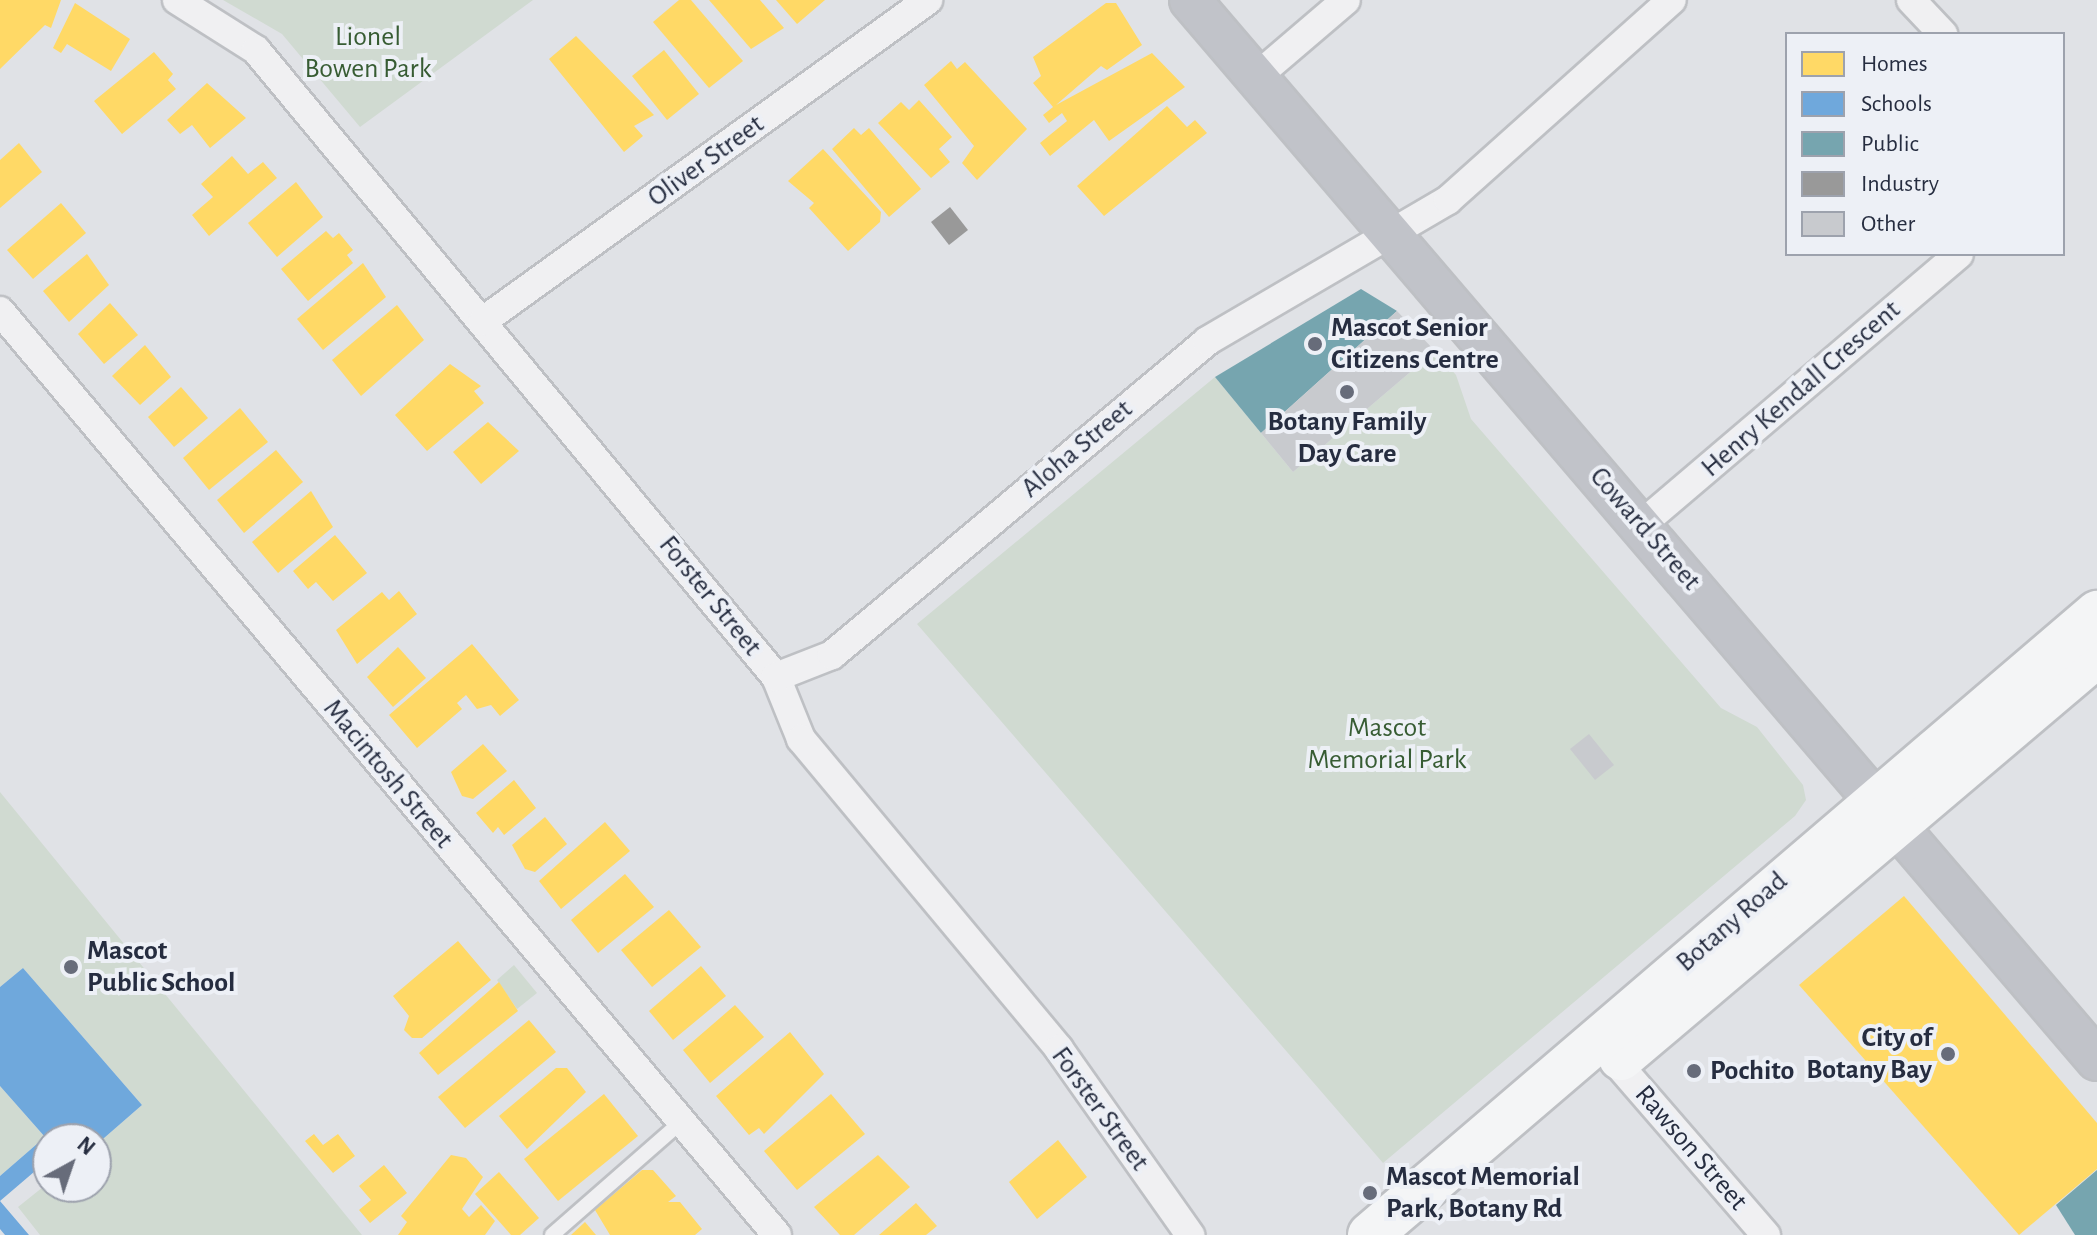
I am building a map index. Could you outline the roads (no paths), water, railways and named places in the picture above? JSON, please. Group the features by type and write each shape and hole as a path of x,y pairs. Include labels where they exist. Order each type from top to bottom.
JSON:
{"main road":[{"name":"Botany Road","path":"1411,1235 1616,1062 2097,613"},
{"name":"Botany Road","path":"1370,1235 1885,813 2097,655"}],"street":[{"name":"Forster Street","path":"177,0 256,50 776,677 801,739 1059,1049 1190,1235"},
{"name":"Oliver Street","path":"483,321 928,0"},
{"name":"Coward Street","path":"1190,0 1642,524 2097,1060"},
{"path":"1256,77 1346,0"},
{"path":"1389,234 1448,200 1672,0"},
{"path":"1911,0 1941,32"},
{"name":"Aloha Street","path":"776,677 832,655 1207,341 1389,234"},
{"name":"Henry Kendall Crescent","path":"1642,524 1957,256"},
{"name":"Macintosh Street","path":"0,311 777,1235"},
{"name":"Rawson Street","path":"1616,1062 1764,1234"}],"lane":[{"path":"552,1235 681,1122"}],"place":[{"name":"Mascot Senior Citizens Centre","path":"1315,344"},
{"name":"Botany Family Day Care","path":"1347,392"},
{"name":"Mascot Public School","path":"71,967"},
{"name":"City of Botany Bay","path":"1948,1054"},
{"name":"Pochito","path":"1694,1071"},
{"name":"Mascot Memorial Park, Botany Rd","path":"1370,1193"}],"park label":[{"name":"Lionel Bowen Park","path":"368,53"},
{"name":"Mascot Memorial Park","path":"1387,744"}]}
